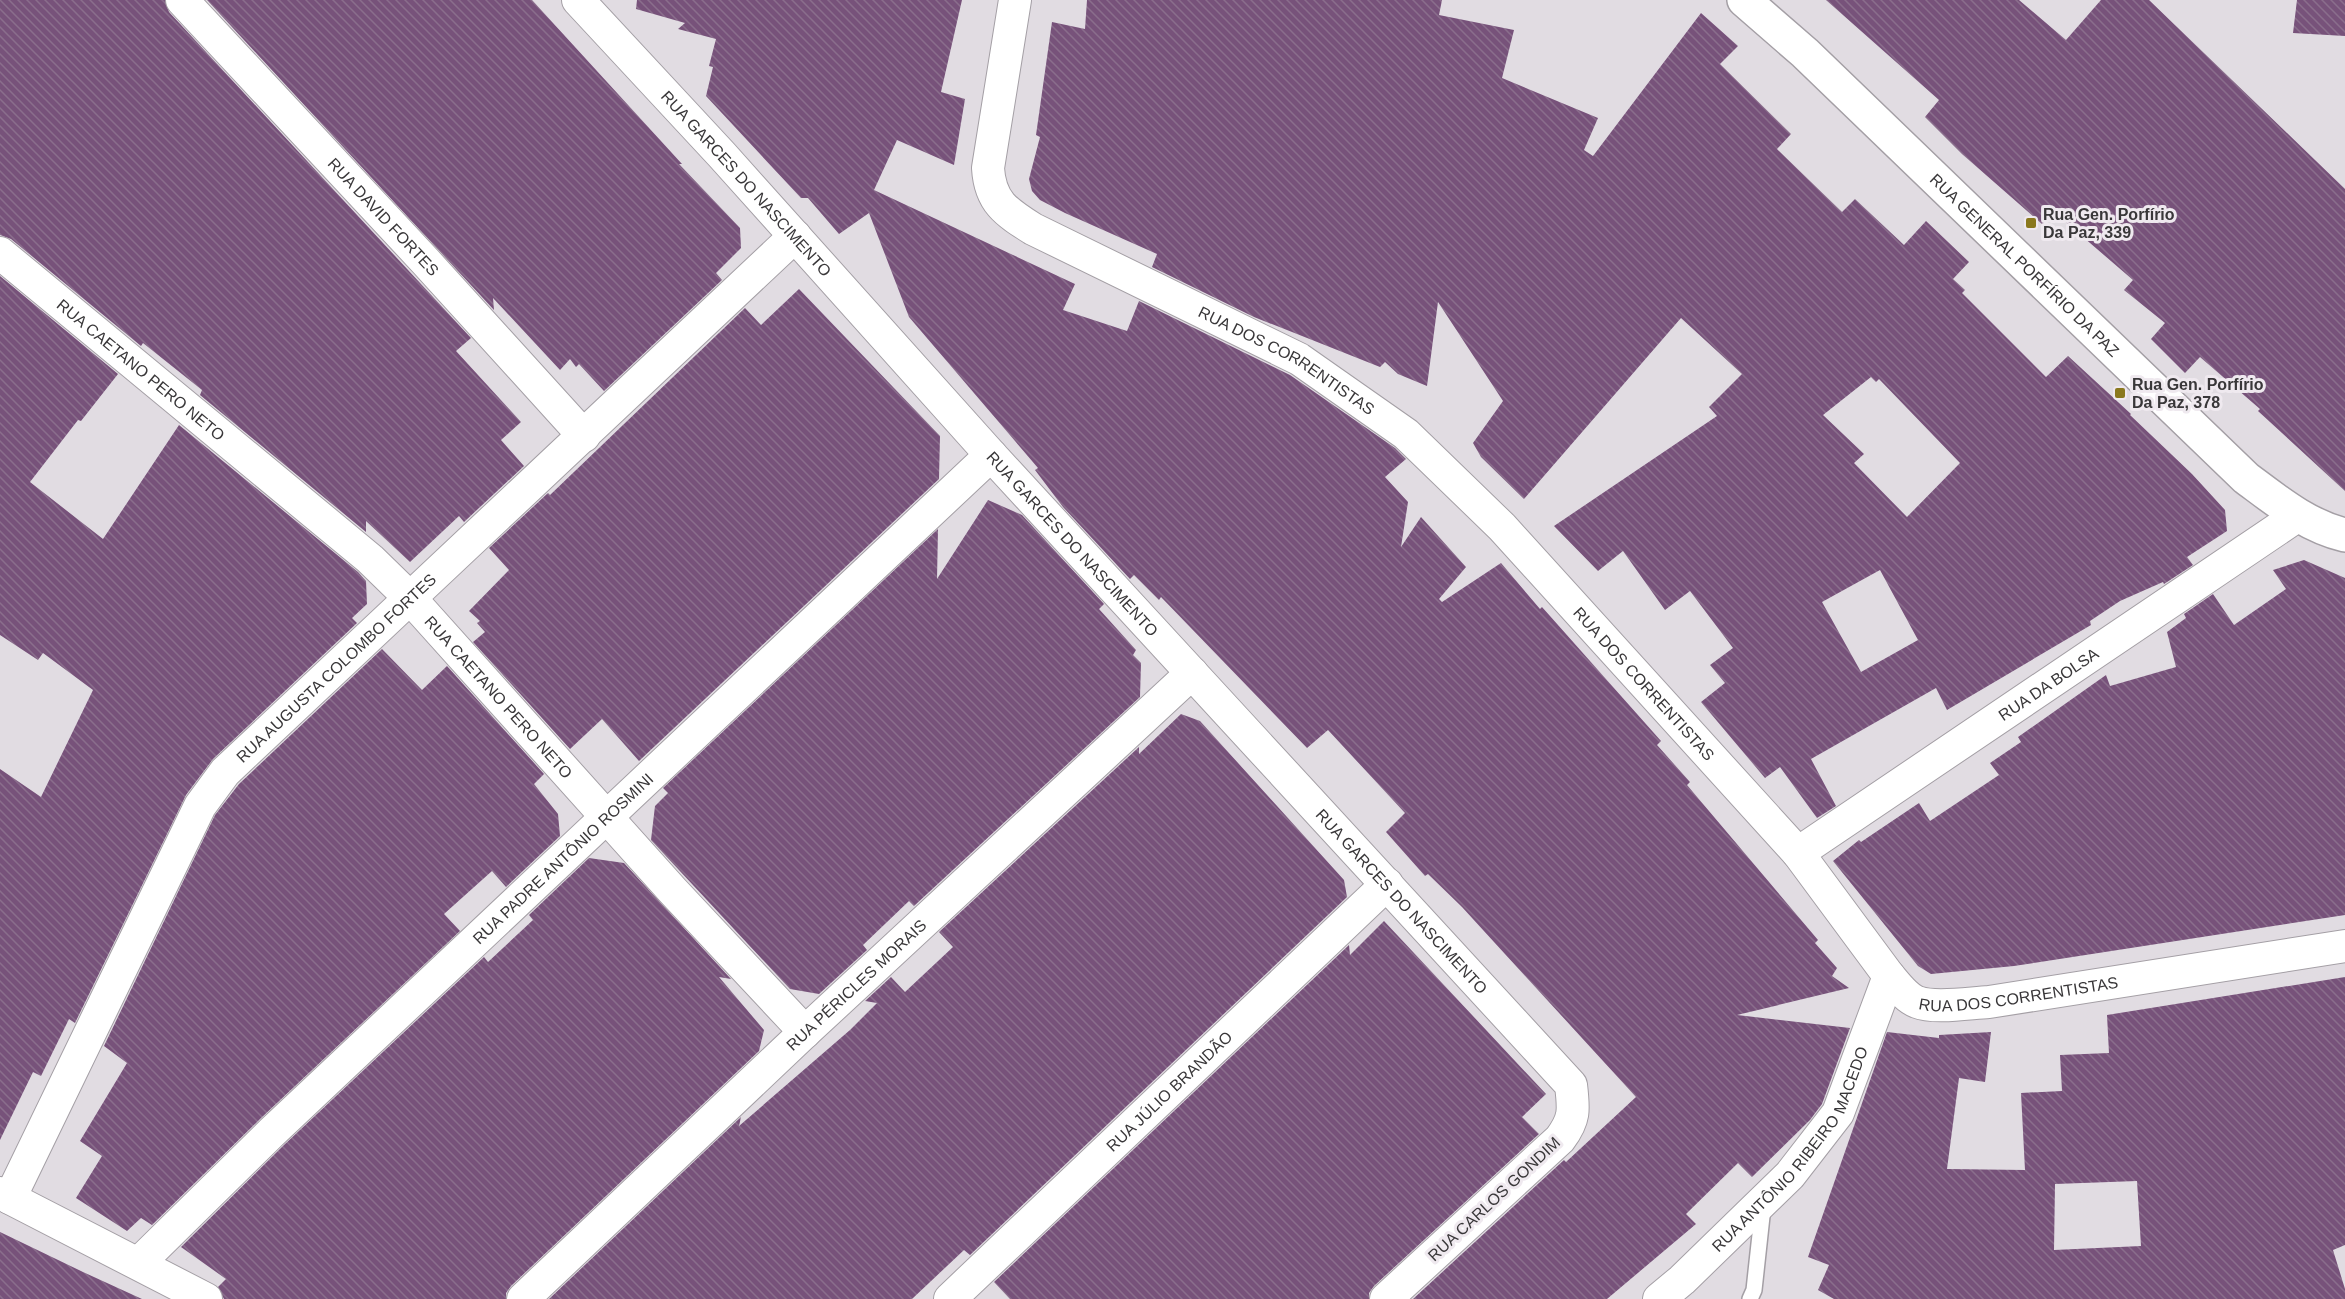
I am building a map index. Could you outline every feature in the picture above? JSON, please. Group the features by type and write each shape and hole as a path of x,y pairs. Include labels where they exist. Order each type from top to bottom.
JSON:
{"street":[{"name":"RUA DAVID FORTES","path":"182,0 584,436"},
{"name":"RUA GARCES DO NASCIMENTO","path":"578,0 991,455 1571,1085"},
{"name":"RUA DOS CORRENTISTAS","path":"1016,0 988,168 989,183 994,197 1008,214 1044,234 1299,359 1406,434 1502,527 1798,853 1889,976 1916,1002 1936,1005 1989,1002 2345,946"},
{"name":"RUA GENERAL PORFÍRIO DA PAZ","path":"1744,0 1822,69 2246,478 2297,516 2345,535"},
{"name":"RUA AUGUSTA COLOMBO FORTES","path":"5,1196 200,806 225,772 795,237"},
{"name":"RUA CAETANO PERO NETO","path":"0,253 370,559 410,598 606,817 805,1032"},
{"name":"RUA PADRE ANTÔNIO ROSMINI","path":"139,1263 272,1132 991,455"},
{"name":"RUA DA BOLSA","path":"1798,853 2297,516"},
{"name":"RUA PÉRICLES MORAIS","path":"524,1299 805,1032 1192,673"},
{"name":"RUA JÚLIO BRANDÃO","path":"950,1299 1387,884"},
{"name":"RUA ANTÔNIO RIBEIRO MACEDO","path":"1659,1299 1682,1280 1790,1175 1838,1113 1889,976"},
{"name":"RUA CARLOS GONDIM","path":"1386,1299 1560,1139 1571,1124 1574,1107 1571,1085"},
{"path":"5,1196 206,1299"}],"lane":[{"path":"1750,1299 1754,1290 1764,1201"}],"building":[{"path":"0,0 165,0 169,12 471,338 456,351 521,422 501,440 524,466 464,522 459,516 410,562 366,521 366,532 200,395 202,390 143,343 141,346 11,239 0,235"},
{"path":"207,0 532,0 682,164 679,164 740,228 741,248 716,273 722,280 604,391 579,364 576,367 570,359 560,370 493,298 494,310"},
{"path":"637,0 962,0 941,92 965,99 954,165 897,140 874,190 1075,284 1063,310 1127,331 1139,301 1290,375 1395,448 1406,459 1385,477 1408,502 1401,547 1421,517 1466,567 1439,599 1442,602 1501,563 1661,741 1657,745 1690,782 1687,785 1818,940 1815,943 1837,968 1832,976 1849,988 1737,1015 1850,1028 1822,1104 1810,1120 1752,1177 1738,1163 1686,1214 1696,1224 1607,1299 1413,1299 1636,1097 1462,907 1428,874 1425,876 1386,832 1405,813 1328,730 1307,748 1161,597 1159,600 1134,575 1130,579 1063,507 1035,470 1038,468 909,317 869,213 839,234 808,198 801,198 706,96 713,67 709,66 716,39 678,29 685,23 636,9"},
{"path":"1087,0 1442,0 1439,15 1514,30 1502,78 1598,118 1584,150 1593,156 1701,13 1738,46 1720,64 1791,134 1777,149 1842,212 1855,199 1904,245 1926,221 1969,262 1953,279 1965,290 1962,293 2046,377 2068,356 2131,414 2225,510 2227,531 2187,557 2193,565 2164,584 2163,582 2120,601 2090,621 2091,625 1947,710 1936,688 1811,759 1836,806 1817,818 1780,767 1765,778 1701,702 1725,683 1710,665 1733,648 1690,591 1665,610 1623,551 1598,571 1554,526 1717,416 1709,407 1742,374 1681,318 1524,499 1481,457 1473,443 1503,401 1438,302 1427,386 1398,374 1385,362 1380,367 1254,317 1152,267 1157,254 1040,200 1032,191 1029,179 1040,137 1036,135 1052,22 1085,29","holes":["1871,377 1876,382 1879,379 1960,463 1907,517 1854,463 1864,454 1823,415","1880,570 1918,640 1861,672 1822,602"]},
{"path":"1826,0 2019,0 2066,40 2101,0 2149,0 2345,189 2345,491 2258,411 2260,409 2200,357 2185,373 2151,339 2165,323 2124,290 2133,280 2054,212 2043,225 1962,154 1925,117 1939,100"},
{"path":"2297,0 2345,0 2345,36 2293,33"},
{"path":"0,276 118,374 81,421 78,420 30,482 103,539 179,425 358,572 366,581 367,604 352,618 357,623 213,759 186,795 75,1023 69,1019 41,1076 33,1072 0,1140 0,769 41,797 93,690 43,653 38,660 0,635"},
{"path":"799,289 940,436 939,479 639,761 602,719 570,749 473,642 485,632 477,623 480,621 469,611 509,570 489,548 548,493 550,495 745,308 761,325"},
{"path":"988,500 1022,515 1104,604 1099,609 1136,650 1133,655 1141,663 1140,697 914,906 909,901 863,945 867,950 819,994 790,989 651,840 655,806 668,793 663,788 938,529 937,579"},
{"path":"2304,560 2345,578 2345,915 2014,966 1931,974 1918,966 1833,861 1859,840 1861,842 1919,803 1930,821 1999,775 1990,763 2021,742 2018,737 2106,675 2110,686 2176,667 2167,632 2186,618 2184,614 2213,594 2234,625 2286,589 2273,570"},
{"path":"382,649 422,690 447,666 544,774 534,784 558,814 560,836 506,887 492,871 444,914 460,931 260,1119 152,1225 141,1218 127,1231 76,1198 102,1156 80,1141 127,1063 104,1046 215,815 239,784"},
{"path":"1181,714 1200,721 1344,880 1347,897 970,1255 964,1250 912,1299 549,1299 741,1117 739,1126 850,1030 877,1003 865,1001 891,977 905,992 953,947 939,932 1139,747 1139,754"},
{"path":"589,858 624,863 731,979 719,977 764,1030 759,1051 511,1286 506,1293 506,1299 224,1299 218,1287 226,1279 181,1247 284,1145 484,957 488,962 533,920 529,915"},
{"path":"1384,921 1546,1094 1522,1117 1539,1134 1374,1286 1369,1293 1369,1299 1010,1299 994,1282 1349,945 1350,955"},
{"path":"2345,977 2345,1245 2333,1250 2345,1289 2345,1299 1834,1299 1818,1290 1829,1265 1808,1257 1887,1032 1939,1038 1939,1035 1991,1032 1985,1082 1959,1078 1947,1169 2025,1170 2021,1093 2062,1091 2060,1055 2109,1053 2107,1015","holes":["2137,1181 2141,1246 2054,1250 2055,1184"]},
{"path":"0,1232 83,1272 142,1299 0,1299"}],"place":[{"name":"Rua Gen. Porfírio Da Paz, 339","path":"2031,223"},
{"name":"Rua Gen. Porfírio Da Paz, 378","path":"2120,393"}]}
